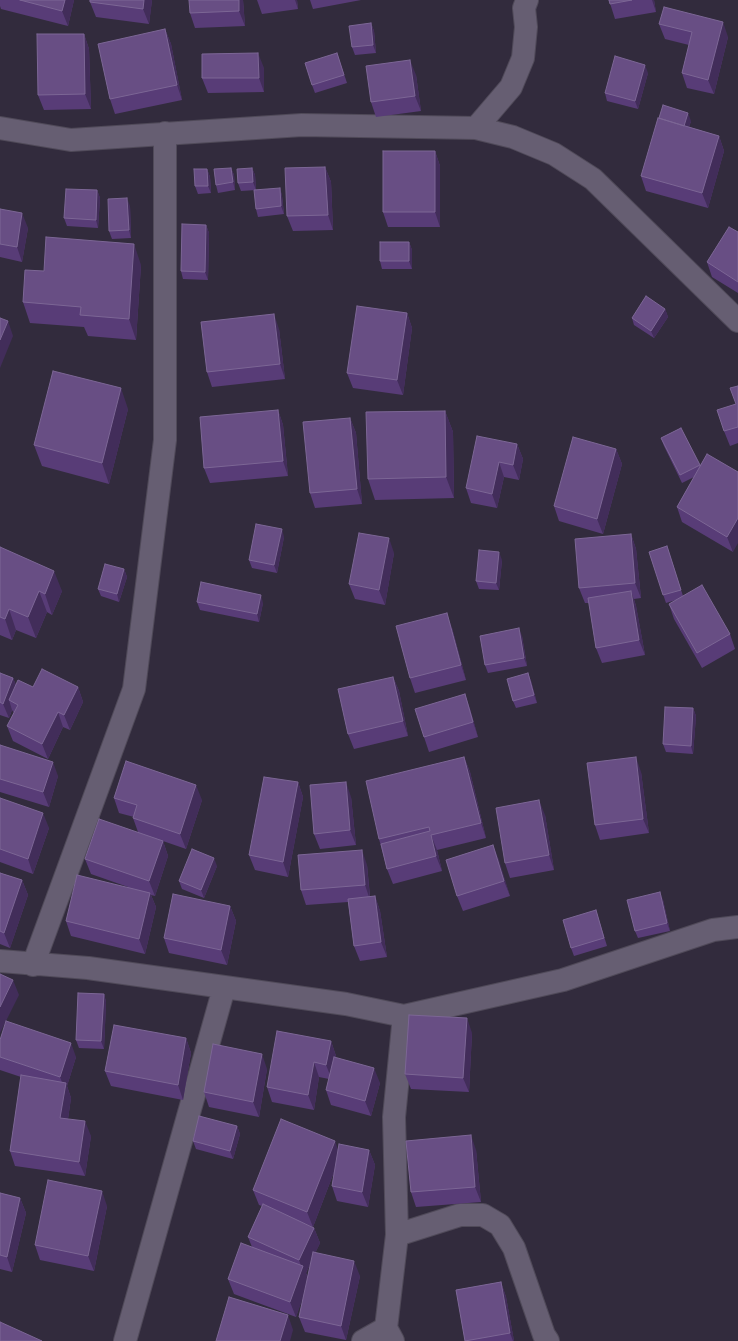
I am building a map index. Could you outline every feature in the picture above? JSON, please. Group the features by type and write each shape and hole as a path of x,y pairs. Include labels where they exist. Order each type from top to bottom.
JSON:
{"street":[{"path":"476,128 511,87 523,58 526,27 524,8 527,0"},
{"path":"0,128 70,140 302,125 476,128 513,138 554,154 593,179 738,321"},
{"path":"33,965 134,689 165,440 165,133"},
{"path":"0,961 33,965 88,968 346,1004 404,1016 562,980 713,930 735,926"},
{"path":"125,1341 224,988"},
{"path":"363,1341 389,1335 397,1235 394,1118 404,1016"},
{"path":"397,1235 460,1215 483,1215 500,1225 514,1248 544,1335 548,1341"}],"building":[{"path":"20,0 65,0 62,11"},
{"path":"90,0 144,0 143,9 90,2"},
{"path":"189,0 239,0 239,11 190,13"},
{"path":"609,0 632,0 610,4"},
{"path":"664,7 723,22 708,80 682,73 692,32 659,24"},
{"path":"371,23 373,45 352,47 349,26"},
{"path":"165,29 177,85 110,99 98,44"},
{"path":"37,34 84,34 85,94 38,95"},
{"path":"258,53 259,78 202,78 202,54"},
{"path":"337,53 344,75 312,85 305,63"},
{"path":"615,56 645,65 635,101 605,93"},
{"path":"410,60 415,96 371,102 366,66"},
{"path":"663,105 688,113 684,126 659,118"},
{"path":"658,118 719,136 702,193 641,176"},
{"path":"383,151 435,151 435,212 383,212"},
{"path":"325,167 328,215 287,216 285,168"},
{"path":"231,168 233,182 216,185 214,169"},
{"path":"252,168 253,182 238,183 237,169"},
{"path":"194,169 207,169 208,186 195,186"},
{"path":"280,188 281,206 256,209 254,190"},
{"path":"66,189 97,190 96,220 64,218"},
{"path":"127,198 129,230 109,231 108,199"},
{"path":"0,209 22,213 17,247 0,244"},
{"path":"182,224 206,225 205,272 181,271"},
{"path":"729,227 738,232 738,282 707,262"},
{"path":"46,237 134,244 129,319 80,315 81,307 23,302 25,270 44,271"},
{"path":"380,242 409,242 409,261 380,261"},
{"path":"646,296 665,309 651,331 632,318"},
{"path":"357,306 407,313 397,380 347,373"},
{"path":"274,314 280,364 207,372 201,322"},
{"path":"0,318 8,321 0,340"},
{"path":"53,371 121,388 102,463 34,445"},
{"path":"738,386 738,427 724,431 717,410 736,404 730,388"},
{"path":"278,410 283,461 204,468 200,417"},
{"path":"445,411 446,477 368,479 366,412"},
{"path":"350,418 357,489 310,493 303,422"},
{"path":"681,428 700,465 680,475 661,438"},
{"path":"477,436 517,444 513,465 499,462 492,494 466,488"},
{"path":"573,437 616,449 597,519 554,506"},
{"path":"707,454 738,472 738,518 727,537 677,507"},
{"path":"256,524 282,529 274,565 249,560"},
{"path":"359,533 389,538 379,590 349,584"},
{"path":"631,534 635,583 579,588 575,539"},
{"path":"667,546 681,590 663,595 649,552"},
{"path":"0,547 54,571 45,594 39,591 28,617 9,609 5,619 0,617"},
{"path":"479,550 499,552 496,583 476,581"},
{"path":"105,564 124,569 117,594 98,589"},
{"path":"201,582 261,595 257,614 197,602"},
{"path":"702,585 730,634 697,653 669,604"},
{"path":"631,591 639,640 596,648 588,598"},
{"path":"447,613 461,665 410,678 396,626"},
{"path":"519,628 524,658 485,665 480,636"},
{"path":"42,669 78,687 64,715 58,712 42,744 7,726 18,705 9,700 18,680 33,687"},
{"path":"0,673 13,678 3,704 0,702"},
{"path":"528,673 534,695 513,701 507,679"},
{"path":"393,677 403,721 348,734 338,689"},
{"path":"465,694 473,722 424,737 415,709"},
{"path":"665,707 693,708 691,746 663,744"},
{"path":"0,745 53,762 43,792 0,779"},
{"path":"464,757 481,823 431,835 436,856 387,869 381,844 430,831 429,827 379,839 366,781"},
{"path":"636,757 643,819 595,825 587,763"},
{"path":"126,761 196,785 180,834 133,818 137,805 114,798"},
{"path":"264,777 298,782 283,862 249,855"},
{"path":"346,782 350,830 314,834 310,785"},
{"path":"0,798 43,813 28,859 0,849"},
{"path":"539,800 549,855 505,863 496,808"},
{"path":"99,819 163,841 149,881 85,859"},
{"path":"493,845 504,881 457,896 446,860"},
{"path":"192,849 214,858 201,890 179,881"},
{"path":"362,850 365,885 301,890 298,855"},
{"path":"0,873 22,880 4,933 0,931"},
{"path":"77,875 150,893 139,939 66,921"},
{"path":"660,892 667,923 635,931 627,900"},
{"path":"173,894 230,906 221,950 164,938"},
{"path":"375,896 381,942 354,946 348,899"},
{"path":"596,910 604,938 571,948 563,920"},
{"path":"0,974 13,980 0,1007"},
{"path":"78,993 104,994 101,1041 76,1040"},
{"path":"409,1015 467,1018 463,1078 405,1074"},
{"path":"6,1021 71,1043 60,1077 0,1057 0,1040"},
{"path":"114,1025 186,1038 178,1085 105,1071"},
{"path":"277,1031 331,1041 326,1065 314,1062 308,1095 267,1087"},
{"path":"213,1044 262,1054 253,1102 204,1092"},
{"path":"334,1057 374,1068 365,1101 326,1090"},
{"path":"21,1075 66,1083 60,1118 85,1121 79,1162 10,1151"},
{"path":"199,1116 237,1126 230,1151 193,1141"},
{"path":"281,1119 335,1141 307,1212 253,1190"},
{"path":"471,1135 475,1187 411,1192 406,1141"},
{"path":"339,1144 369,1150 362,1192 332,1186"},
{"path":"48,1180 102,1191 88,1256 35,1245"},
{"path":"0,1193 20,1198 7,1257 0,1255"},
{"path":"263,1204 314,1228 299,1260 248,1237"},
{"path":"241,1243 303,1266 290,1302 228,1279"},
{"path":"313,1252 354,1261 341,1326 299,1317"},
{"path":"501,1282 510,1333 465,1341 456,1290"},
{"path":"229,1297 288,1315 280,1341 216,1341"},
{"path":"0,1322 42,1341 0,1341"}]}
